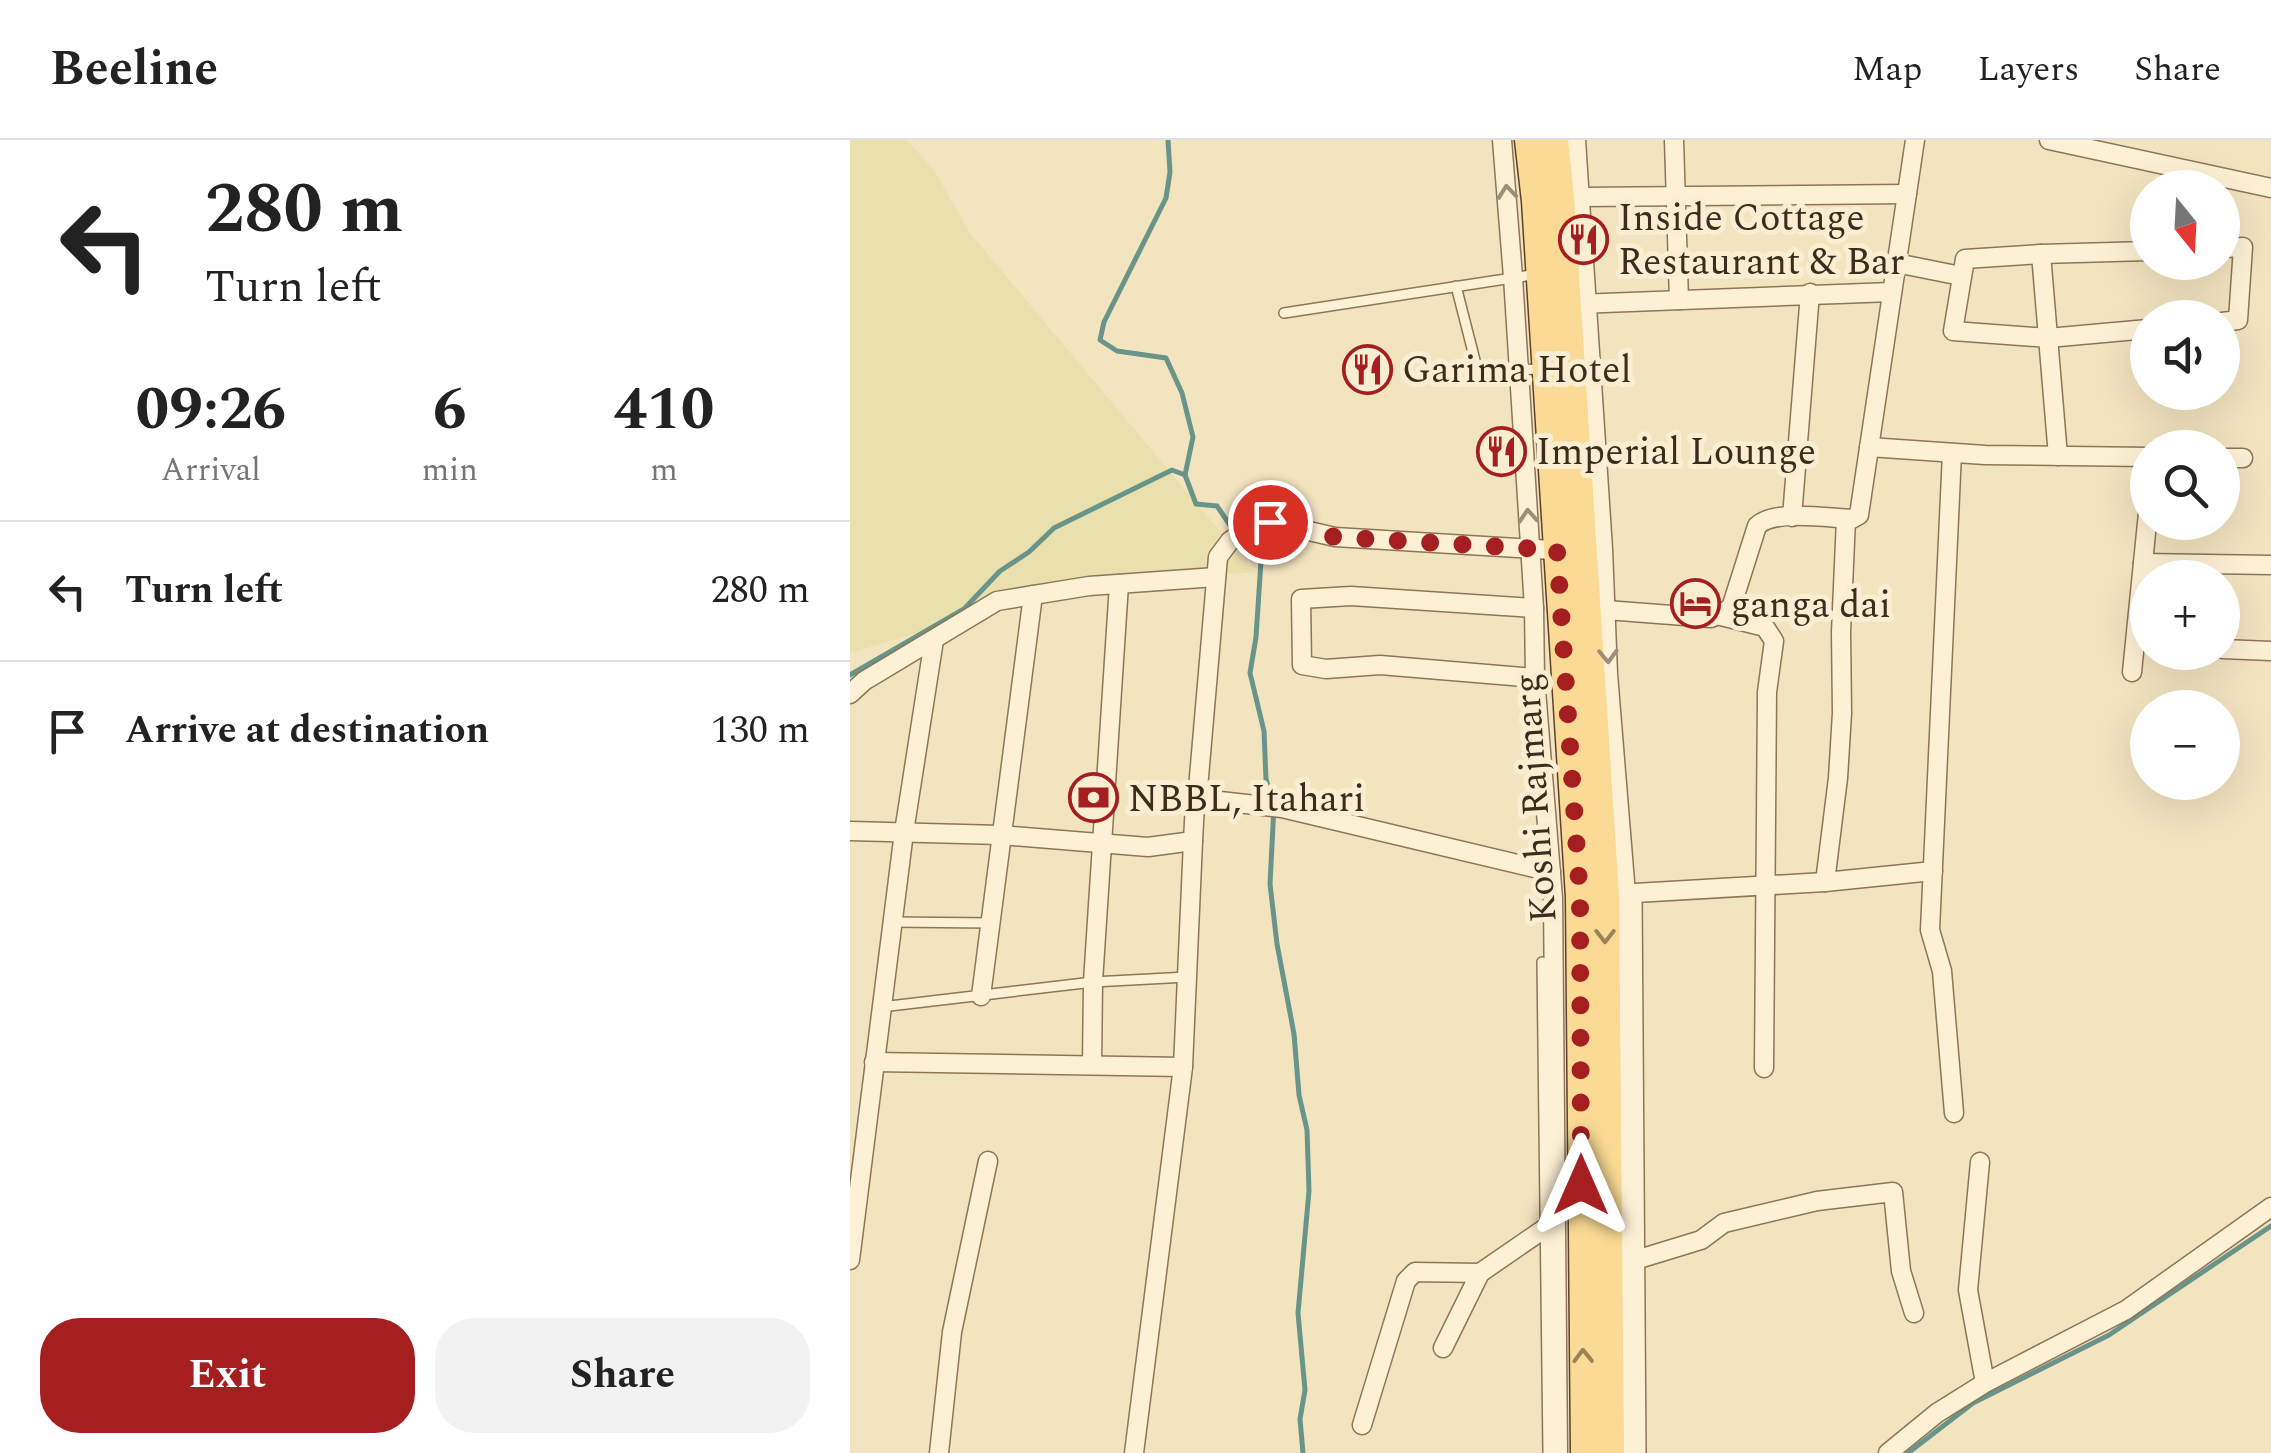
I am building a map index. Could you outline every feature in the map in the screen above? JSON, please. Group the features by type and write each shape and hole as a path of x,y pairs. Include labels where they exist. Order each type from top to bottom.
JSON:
{"main road":[{"name":"Koshi Rajmarg","path":"1529,140 1527,275 1545,369 1568,550 1600,895 1610,1453"},
{"name":"Koshi Rajmarg","path":"1545,369 1578,304 1554,140"},
{"name":"Koshi Rajmarg","path":"1585,1453 1600,895"}],"street":[{"path":"1502,140 1527,275"},
{"path":"1552,872 1535,678 1534,608 1568,550 1582,197 1576,140"},
{"path":"1674,140 1679,300"},
{"path":"1721,616 1731,608 1757,526 1768,518 1846,519 1855,518 1860,512 1915,140"},
{"path":"2049,140 2271,188"},
{"path":"1582,197 1907,194"},
{"path":"2239,300 2240,248"},
{"path":"2130,252 1965,259 1953,331 2048,338 2130,331"},
{"path":"2041,254 2058,456"},
{"path":"1896,264 1961,276"},
{"path":"1578,304 1892,292"},
{"path":"1792,517 1810,294"},
{"path":"1869,447 2130,457"},
{"path":"1952,452 1930,930 1942,971 1954,1112"},
{"path":"1825,882 1842,713 1846,519"},
{"path":"1134,1453 1183,1066 1193,841 1218,557 1236,537 1270,522 1335,537 1568,550"},
{"path":"1558,1453 1550,1225 1600,895 1608,674 1606,610 1568,550"},
{"path":"2240,565 2271,565"},
{"path":"850,694 864,681 996,601 1120,584 1216,578"},
{"path":"1092,1065 1093,982 1120,584"},
{"path":"981,996 1033,595"},
{"path":"1534,608 1351,596 1301,599 1302,665 1380,665 1535,678"},
{"path":"1606,610 1721,616 1765,626 1774,642 1766,692 1764,1068"},
{"path":"850,1260 904,832 934,640"},
{"path":"2240,650 2271,651"},
{"path":"1197,800 1273,806 1552,872 1600,895 1825,882 1933,871"},
{"path":"850,831 1000,835 1148,847 1193,841"},
{"path":"1600,895 1634,1260 1632,1453"},
{"path":"874,1062 1183,1066"},
{"path":"939,1453 952,1332 988,1161"},
{"path":"1980,1162 1968,1290 1985,1383"},
{"path":"1634,1260 1701,1240 1724,1223 1817,1201 1893,1192 1902,1270 1914,1313"},
{"path":"1888,1453 1937,1413 1985,1383 2126,1310 2271,1207"},
{"path":"1443,1348 1480,1273 1550,1225"},
{"path":"1362,1425 1406,1281 1415,1272 1480,1273"}],"lane":[{"path":"1284,312 1527,275"},
{"path":"1456,286 1477,368 1545,369"},
{"path":"892,922 990,924"},
{"path":"1542,962 1550,1225 1548,1453"},
{"path":"881,1008 1093,982 1186,977"},
{"path":"1634,1260 1642,1453"}],"shaded area":[{"path":"850,140 907,140 934,170 970,233 1254,572 1053,592 850,653"}],"waterway":[{"path":"1168,140 1170,172 1166,198 1104,322 1100,340 1117,351 1166,358 1182,393 1193,437 1185,475 1196,504 1217,506 1240,540 1261,561 1250,673 1264,731 1266,779 1274,806 1270,884 1307,1130 1309,1191 1298,1313 1305,1390 1300,1419 1303,1453"},
{"path":"850,675 964,609 1000,571 1029,552 1054,528 1172,470 1185,475"},
{"path":"1908,1453 1973,1403 2109,1335 2271,1226"}],"place":[{"name":"Inside Cottage Restaurant & Bar","path":"1583,239"},
{"name":"Garima Hotel","path":"1367,369"},
{"name":"Imperial Lounge","path":"1501,451"},
{"name":"ganga dai","path":"1695,604"},
{"name":"NBBL, Itahari","path":"1093,798"}],"route":[{"path":"1270,522 1335,537 1557,550 1580,897 1581,1185"}]}
